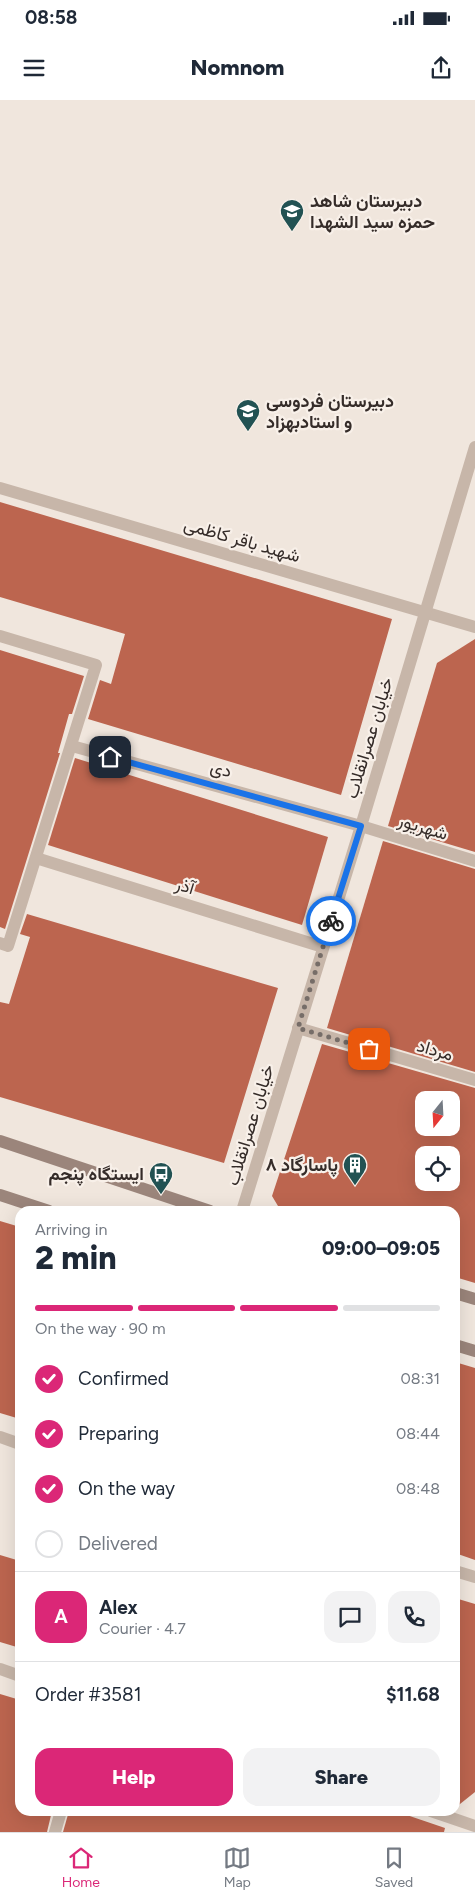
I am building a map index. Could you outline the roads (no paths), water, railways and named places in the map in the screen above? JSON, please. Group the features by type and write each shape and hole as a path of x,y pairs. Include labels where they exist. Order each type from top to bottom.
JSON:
{"main road":[{"path":"0,1141 195,1206"},
{"path":"0,1195 34,1206"},
{"path":"460,1295 475,1300"},
{"path":"460,1346 475,1351"}],"street":[{"name":"خیابان عصرانقلاب","path":"244,1206 361,826 475,447"},
{"name":"شهید باقر کاظمی","path":"0,488 475,627"},
{"path":"0,636 96,666 8,946 0,943"},
{"name":"دی","path":"72,746 361,826"},
{"name":"شهریور","path":"361,826 475,861"},
{"name":"آذر","path":"36,858 323,947"},
{"name":"مرداد","path":"298,1028 475,1080"},
{"path":"0,1437 15,1442"},
{"path":"460,1572 475,1577"},
{"path":"0,1669 15,1674"},
{"path":"55,1832 60,1816"},
{"path":"445,1816 470,1825"}],"place":[{"name":"دبیرستان شاهد حمزه سید الشهدا","path":"292,232"},
{"name":"دبیرستان فردوسی و استادبهزاد","path":"248,432"},
{"name":"پاسارگاد ۸","path":"355,1186"},
{"name":"ایستگاه پنجم","path":"161,1195"}]}
